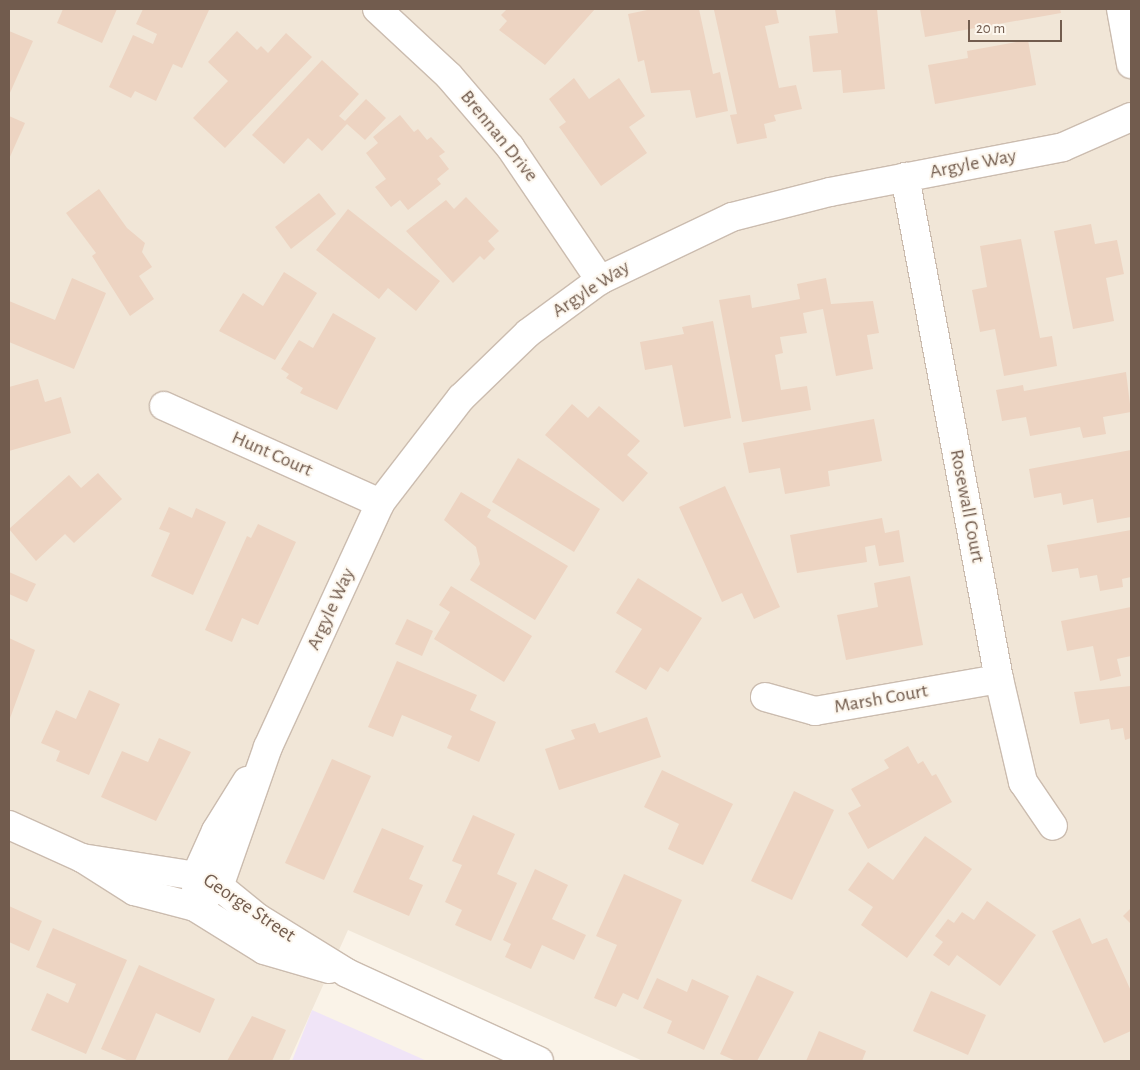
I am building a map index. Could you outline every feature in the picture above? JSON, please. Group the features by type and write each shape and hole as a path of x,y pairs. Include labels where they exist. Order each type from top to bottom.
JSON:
{"street":[{"name":"Brennan Drive","path":"377,9 449,76 510,146 570,229 600,280"},
{"path":"1121,9 1131,64"},
{"name":"Argyle Way","path":"208,879 216,831 268,747 380,503 460,398 528,333 600,280 732,217 905,177 1063,147 1131,117"},
{"name":"Rosewall Court","path":"905,177 999,679 1023,782 1053,826"},
{"name":"Hunt Court","path":"164,406 380,503"},
{"name":"Marsh Court","path":"765,698 815,711 999,679"},
{"name":"George Street","path":"9,825 82,858 134,891 195,907 264,950 347,973"},
{"name":"George Street","path":"82,858 208,879 258,918 347,973 540,1061"},
{"path":"195,907 208,879"}],"shaded area":[{"path":"9,9 1131,9 1131,1061 643,1061 348,930 289,1061 9,1061"},
{"path":"312,1010 427,1061 292,1061"}],"building":[{"path":"63,9 117,9 102,43 57,23"},
{"path":"143,9 209,10 182,68 173,64 156,101 135,91 131,98 109,87 133,35 153,44 157,34 136,24"},
{"path":"507,9 595,9 545,65 499,30 507,21 501,15"},
{"path":"652,9 699,9 713,74 720,72 728,111 696,118 690,90 651,93 644,60 638,62 628,14"},
{"path":"776,9 779,23 765,26 779,88 796,85 802,109 774,115 776,121 764,124 767,138 737,144 730,115 737,114 714,10"},
{"path":"835,9 877,9 885,89 843,93 841,70 813,72 809,36 838,33"},
{"path":"920,9 1060,9 1061,13 925,37"},
{"path":"9,31 33,41 9,95"},
{"path":"237,31 257,50 261,46 268,53 286,33 312,57 225,148 193,118 228,81 208,62"},
{"path":"1028,40 1036,85 935,104 928,65 968,58 967,51"},
{"path":"322,60 359,94 339,116 345,121 366,99 386,118 365,140 347,124 322,151 308,138 284,164 252,135"},
{"path":"574,78 589,99 619,78 645,116 629,127 647,153 601,186 559,127 566,122 549,99"},
{"path":"400,115 414,132 418,129 427,140 431,137 445,152 439,156 449,169 437,179 441,184 408,210 400,200 391,207 375,187 386,179 366,153 378,143 373,137"},
{"path":"9,116 25,123 9,159"},
{"path":"99,189 127,228 145,243 142,252 152,267 139,276 154,299 130,316 92,256 96,253 66,213"},
{"path":"319,193 336,214 291,249 275,227"},
{"path":"466,197 499,231 488,241 495,249 484,260 480,256 453,283 406,231 446,200 454,209"},
{"path":"348,209 440,281 416,311 388,288 379,299 316,250"},
{"path":"1091,224 1095,244 1117,240 1124,274 1106,278 1114,321 1073,329 1054,231"},
{"path":"1021,239 1040,338 1052,336 1057,366 1004,376 995,329 980,332 972,290 987,287 980,246"},
{"path":"284,272 317,293 275,360 219,331 243,293 263,306"},
{"path":"72,278 106,293 74,369 9,342 9,301 55,320"},
{"path":"826,278 831,304 873,301 879,333 867,335 873,369 836,376 823,309 803,313 807,333 780,337 783,353 775,355 781,390 807,386 811,410 742,422 719,300 750,295 752,308 800,299 797,284"},
{"path":"333,313 376,338 337,410 300,393 303,388 286,378 289,374 281,369 299,340 313,348"},
{"path":"713,321 731,418 684,427 672,365 645,370 640,342 684,334 682,327"},
{"path":"1126,372 1131,412 1103,417 1106,434 1083,438 1080,427 1030,436 1026,417 1002,421 996,390 1023,385 1024,391"},
{"path":"38,379 45,402 61,397 71,433 9,451 9,387"},
{"path":"572,404 588,418 599,406 640,441 627,455 648,473 623,502 545,435"},
{"path":"874,419 882,461 828,471 830,486 785,494 780,468 749,473 743,443"},
{"path":"1131,450 1131,517 1097,523 1093,499 1063,505 1061,493 1034,498 1029,469"},
{"path":"518,458 600,509 574,552 492,502"},
{"path":"98,473 122,499 74,543 65,534 36,561 9,529 69,475 81,488"},
{"path":"725,486 780,607 754,619 742,593 722,602 679,507"},
{"path":"461,492 491,510 487,517 568,566 535,620 470,580 480,564 476,547 444,520"},
{"path":"169,507 192,518 196,508 226,522 193,595 151,576 170,533 159,529"},
{"path":"882,518 885,533 899,530 904,562 879,566 875,545 865,547 867,562 797,573 790,535"},
{"path":"258,524 296,542 258,625 242,618 232,642 205,630 247,536 251,538"},
{"path":"1131,530 1131,577 1122,579 1123,587 1100,591 1097,575 1080,578 1078,568 1052,572 1047,545"},
{"path":"9,572 36,584 27,602 9,594"},
{"path":"910,576 923,645 846,660 837,615 878,607 874,583"},
{"path":"638,578 702,618 668,672 660,667 646,690 615,672 642,629 616,613"},
{"path":"451,586 532,636 504,682 434,639 450,612 439,605"},
{"path":"1131,607 1131,656 1117,659 1121,676 1100,681 1093,646 1067,651 1061,621"},
{"path":"407,619 433,631 422,656 395,644"},
{"path":"9,638 35,650 9,721"},
{"path":"397,661 477,695 470,710 496,722 479,762 447,748 452,736 402,715 393,737 368,727"},
{"path":"1131,686 1131,738 1125,740 1123,728 1111,730 1109,719 1080,724 1074,692"},
{"path":"89,690 120,704 89,775 56,761 60,751 41,743 56,710 76,719"},
{"path":"647,717 661,757 559,790 545,749 575,739 571,730 595,723 599,733"},
{"path":"159,738 191,752 156,821 101,797 122,751 148,762"},
{"path":"908,746 918,764 923,761 932,776 936,774 952,802 868,849 848,813 861,806 851,789 889,768 884,760"},
{"path":"332,759 371,776 324,880 285,863"},
{"path":"662,770 733,804 703,865 668,849 679,824 644,807"},
{"path":"794,791 834,810 792,900 751,881"},
{"path":"473,815 515,834 497,874 517,883 491,941 455,925 462,910 445,902 462,865 452,861"},
{"path":"382,828 424,846 409,879 423,885 409,916 353,892"},
{"path":"925,836 972,869 907,958 861,925 873,907 848,890 868,862 893,880"},
{"path":"535,869 568,885 552,919 586,935 574,960 542,945 531,969 505,957 511,944 503,940"},
{"path":"624,874 682,900 638,1000 623,993 616,1007 594,998 617,945 596,936"},
{"path":"987,901 1036,935 1000,986 957,955 949,966 933,955 943,942 935,936 948,919 954,923 962,912 974,920"},
{"path":"9,906 42,921 29,951 9,942"},
{"path":"1131,908 1131,924 1123,916"},
{"path":"1080,918 1092,944 1107,938 1131,991 1131,1031 1104,1043 1052,931"},
{"path":"53,928 127,960 86,1054 31,1030 47,993 68,1003 76,984 36,967"},
{"path":"139,965 215,999 200,1033 156,1013 135,1061 129,1061 101,1049"},
{"path":"757,975 794,992 757,1061 736,1061 720,1054"},
{"path":"657,978 687,992 692,979 729,996 704,1050 667,1033 672,1021 643,1008"},
{"path":"931,991 986,1015 968,1055 913,1031"},
{"path":"252,1016 286,1030 272,1061 227,1061"},
{"path":"819,1031 866,1051 862,1061 806,1061"}]}
